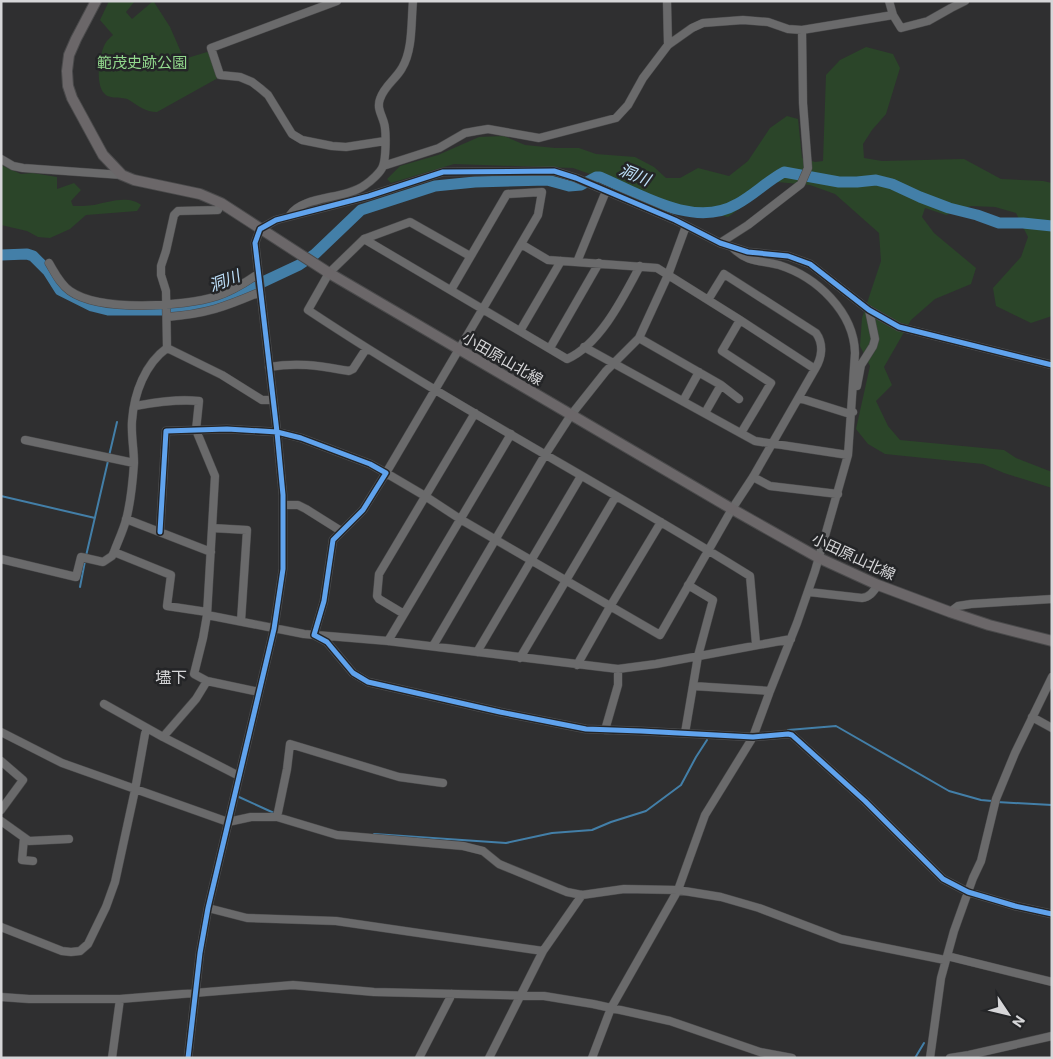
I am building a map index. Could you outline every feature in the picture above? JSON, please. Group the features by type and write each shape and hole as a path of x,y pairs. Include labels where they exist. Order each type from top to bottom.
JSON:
{"main road":[{"name":"小田原山北線","path":"96,1 69,55 68,86 72,98 103,156 122,175 134,180 200,194 221,203 328,272 732,510 819,558 878,585 950,612 1052,642"}],"street":[{"path":"337,1 211,48 220,75 240,76 261,89 268,96 292,134 302,140 346,147 385,141"},
{"path":"383,166 385,127 379,111 379,100 384,90 402,70 406,60 413,1"},
{"path":"667,1 668,45"},
{"path":"890,1 893,14 902,28 928,21 965,1"},
{"path":"290,215 294,208 345,195 360,189 383,166 439,148 465,134 488,129 539,138 616,118 628,105 643,78 668,45 675,38 703,23 743,20 768,22 788,29 802,30 893,14"},
{"path":"720,244 801,184 805,178 808,168 803,103 802,30"},
{"path":"1,159 13,166 23,168 122,175"},
{"path":"188,1058 200,954 208,908 274,629 283,569 283,505 277,432 255,243 260,229 269,223 290,215 337,204 450,172 554,171 576,178 686,226 720,244 748,252 788,256 810,264 869,310 899,327 1052,365"},
{"path":"578,262 606,191"},
{"path":"314,635 324,601 333,540 363,510 460,350 538,214 542,192 507,194 451,290"},
{"path":"1,559 76,578 81,556 102,562 112,556 126,519 134,463 132,421 142,379 154,360 167,348 167,304 161,266 174,215 178,210 218,210 221,203"},
{"path":"470,256 410,222 364,239 328,272 308,310 366,349 662,522 750,576 756,644"},
{"path":"433,646 495,539 571,415 606,371 639,338 668,275 686,226"},
{"path":"364,239 567,359 602,331 640,266"},
{"path":"521,244 548,260 657,268 816,369"},
{"path":"592,1058 611,1008 678,890 705,815 753,737 809,592 848,455 855,345 844,315 833,300 811,281 777,265 746,258 732,247"},
{"path":"520,331 561,261"},
{"path":"49,263 68,290 97,302 122,305 167,304 215,296 235,289 258,275"},
{"path":"550,348 599,263"},
{"path":"160,532 166,431 227,429 277,432 301,438 370,464 660,635 708,550 821,360 822,352 819,337 816,333 724,274 708,300"},
{"path":"167,317 205,313 223,308 260,291"},
{"path":"850,414 854,411 856,403 861,365 873,346 875,339 869,310"},
{"path":"740,320 722,350 770,384 741,433"},
{"path":"639,338 721,385 739,399"},
{"path":"584,347 756,441 848,455"},
{"path":"167,348 222,375 262,400 273,400"},
{"path":"269,367 304,364 349,371 353,369 366,349"},
{"path":"683,401 699,372"},
{"path":"705,413 721,385"},
{"path":"799,398 850,414"},
{"path":"135,406 167,400 199,401 196,430 215,476 207,613 194,674 207,681 259,692"},
{"path":"404,614 378,599 379,574 475,413"},
{"path":"388,641 511,434"},
{"path":"25,440 134,463"},
{"path":"477,652 581,476"},
{"path":"753,476 770,486 838,494"},
{"path":"520,658 565,579 616,496"},
{"path":"283,505 298,505 341,531"},
{"path":"126,519 211,552"},
{"path":"577,665 662,522"},
{"path":"212,528 247,530 242,621"},
{"path":"114,552 171,575 167,606 207,613 274,629 314,635 433,646 618,669 791,638"},
{"path":"809,592 862,598 873,593 878,585"},
{"path":"685,733 698,656 713,600 688,586"},
{"path":"950,612 958,606 964,605 1052,599"},
{"path":"314,635 327,642 353,673 368,682 564,726 586,730 753,737 792,735 866,801 943,879 968,892 1015,906 1052,914"},
{"path":"605,730 618,685 618,669"},
{"path":"930,1058 936,1006 946,958 968,892 981,861 995,803 1015,753 1052,677"},
{"path":"163,737 196,698 207,681"},
{"path":"693,686 770,691"},
{"path":"104,704 239,776"},
{"path":"1032,717 1052,728"},
{"path":"1,927 62,951 80,951 88,944 95,933 115,882 147,728"},
{"path":"1,732 62,763 228,822 277,814 297,825 337,835 463,846 483,851 499,864 567,892 582,895 624,889 678,890 721,897 842,939 946,958 1052,982"},
{"path":"277,814 287,769 290,744 400,777 443,783"},
{"path":"1,760 22,780 1,810"},
{"path":"1,820 24,838 36,842 69,839"},
{"path":"24,838 22,860 33,861"},
{"path":"489,1058 543,951 582,895"},
{"path":"208,908 247,918 336,920 543,951"},
{"path":"1,997 29,1000 120,999 293,985 374,992 521,995 564,999 611,1008 685,1026 760,1052 792,1058"},
{"path":"419,1058 452,994"},
{"path":"112,1058 120,999"},
{"path":"950,1058 1052,1036"}],"green space":[{"name":"範茂史跡公園","path":"109,1 135,1 126,12 132,19 154,2 170,27 184,59 207,52 210,53 218,78 157,112 146,110 126,99 106,95 100,83 100,62 105,44 113,35 100,20"},
{"path":"866,47 893,54 900,68 886,114 863,144 864,158 882,161 964,159 1001,179 1052,183 1052,316 1031,323 996,306 993,288 1021,257 1028,237 1016,213 995,207 971,206 946,215 925,208 922,217 934,233 976,268 971,284 935,299 911,320 884,367 892,385 876,401 888,426 900,440 1004,450 1016,458 1052,472 1052,488 1004,473 983,464 885,454 868,444 856,429 870,366 860,346 862,318 881,261 879,233 835,194 810,185 777,182 728,217 678,205 573,168 454,164 391,183 387,179 400,166 438,155 479,137 504,136 525,145 579,148 596,154 635,157 654,167 666,178 680,178 698,168 729,176 748,161 770,128 787,116 798,119 802,158 815,162 823,161 826,75 840,60"},
{"path":"1,165 21,174 33,173 57,177 57,189 74,183 81,190 71,201 73,206 124,200 130,200 141,205 137,211 86,215 70,229 50,238 38,237 27,231 1,225"}],"waterway":[{"name":"洞川","path":"1,255 27,254 33,256 48,271 60,290 92,306 108,310 177,310 220,302 299,265 315,254 361,210 435,186 475,182 547,180 569,186 581,185 596,177 600,177 667,206 703,213 720,211 737,204 784,172 839,182 876,180 892,184 949,208 999,223 1052,226"},
{"path":"109,456 117,422"},
{"path":"86,556 108,461"},
{"path":"1,496 95,518"},
{"path":"80,587 85,561"},
{"path":"788,730 836,726 949,791 981,800 992,801"},
{"path":"374,834 506,843 552,833 592,830 646,811 681,785 707,740"},
{"path":"239,797 274,813"},
{"path":"997,802 1052,805"},
{"path":"915,1058 924,1043"}],"cycle path":[{"path":"188,1058 200,953 208,908 274,629 283,569 283,495 255,243 260,229 276,220 369,196 443,172 554,171 576,178 675,220 720,243 748,252 788,256 810,264 869,310 899,327 1052,365"},
{"path":"160,532 166,431 227,429 277,432 301,438 370,464 386,473 363,510 333,540 324,601 314,635 327,642 353,673 368,682 500,712 586,729 753,737 792,735 865,801 943,879 968,892 1015,906 1052,914"}],"district":[{"name":"壗下","path":"171,676"}]}
